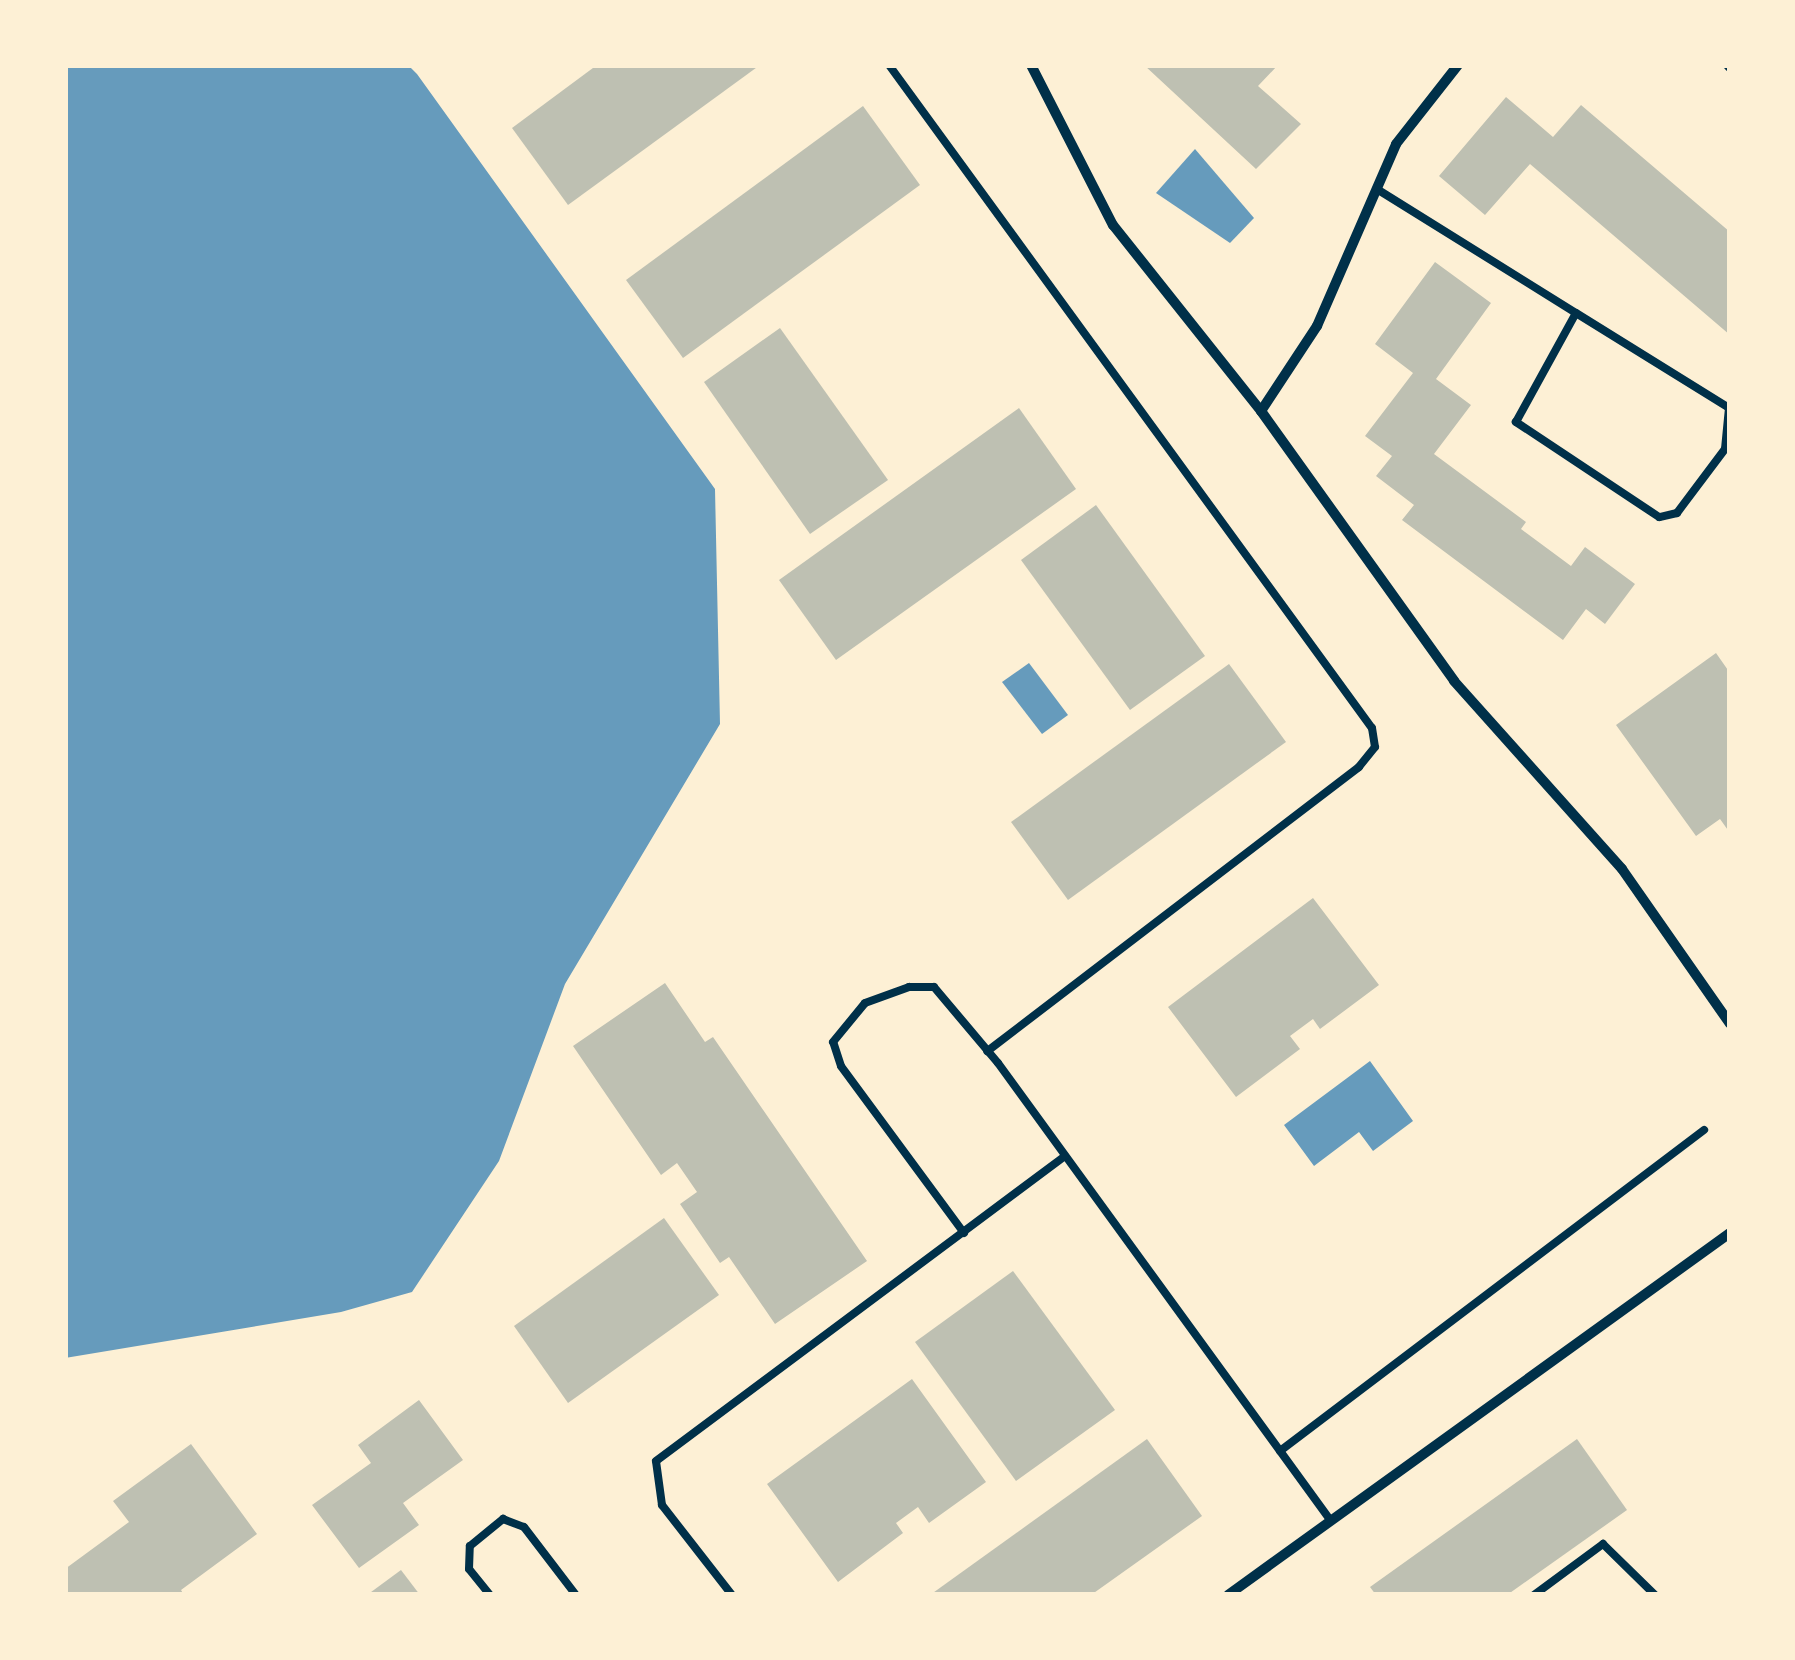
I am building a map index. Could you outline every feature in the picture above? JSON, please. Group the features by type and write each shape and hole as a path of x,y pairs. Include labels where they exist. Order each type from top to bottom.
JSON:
{"street":[{"path":"1031,65 1113,225 1260,411 1454,680 1622,868 1730,1024"},
{"path":"1260,411 1317,326 1380,192 1396,144 1458,65"},
{"path":"1228,1595 1730,1233"}],"lane":[{"path":"889,65 1372,728 1375,747 1360,767 987,1050"},
{"path":"1380,192 1576,313 1729,408 1725,448 1677,513 1659,517 1516,422 1576,313"},
{"path":"964,1232 841,1066 833,1042 865,1003 909,987 934,988 987,1050 1331,1521"},
{"path":"1280,1451 1704,1130"},
{"path":"732,1595 662,1504 656,1461 1065,1156"},
{"path":"490,1595 469,1569 470,1546 503,1519 524,1526 576,1595"},
{"path":"1534,1595 1603,1544 1656,1595"}],"water":[{"path":"65,65 408,65 417,74 715,489 720,724 565,984 499,1161 412,1292 341,1312 65,1358"},
{"path":"1195,149 1254,218 1230,243 1156,193"},
{"path":"1029,663 1068,715 1042,734 1002,682"},
{"path":"1370,1061 1413,1121 1373,1151 1359,1132 1314,1166 1284,1125"}],"building":[{"path":"597,65 760,65 568,205 512,128"},
{"path":"1144,65 1278,65 1258,86 1301,124 1256,169"},
{"path":"1506,97 1553,137 1581,105 1730,232 1730,335 1530,164 1485,215 1439,176"},
{"path":"863,106 920,185 683,358 626,280"},
{"path":"1435,262 1491,303 1436,379 1471,405 1434,454 1526,522 1521,529 1571,566 1585,547 1635,584 1605,624 1586,609 1563,640 1402,520 1414,505 1376,476 1392,456 1365,436 1413,373 1375,344"},
{"path":"780,328 888,480 810,534 704,382"},
{"path":"1019,408 1076,489 836,660 779,580"},
{"path":"1096,505 1205,656 1130,710 1021,560"},
{"path":"1716,653 1730,673 1730,833 1720,819 1696,836 1616,725"},
{"path":"1229,664 1286,742 1068,900 1011,822"},
{"path":"1313,898 1379,985 1320,1029 1313,1019 1290,1036 1300,1049 1236,1097 1168,1007"},
{"path":"665,983 705,1042 713,1037 867,1261 775,1324 729,1257 720,1263 680,1204 697,1192 677,1163 661,1175 573,1046"},
{"path":"664,1218 719,1295 568,1403 514,1326"},
{"path":"1013,1271 1115,1410 1016,1481 915,1342"},
{"path":"912,1379 986,1482 929,1523 918,1507 896,1523 903,1533 838,1582 767,1484"},
{"path":"419,1400 463,1460 403,1503 419,1525 359,1568 312,1505 371,1463 358,1445"},
{"path":"1147,1439 1202,1516 1091,1595 930,1595"},
{"path":"1577,1439 1627,1510 1507,1595 1376,1595 1370,1587"},
{"path":"191,1444 257,1534 181,1590 184,1595 65,1595 65,1569 129,1522 113,1501"},
{"path":"401,1570 420,1595 367,1595"}]}
